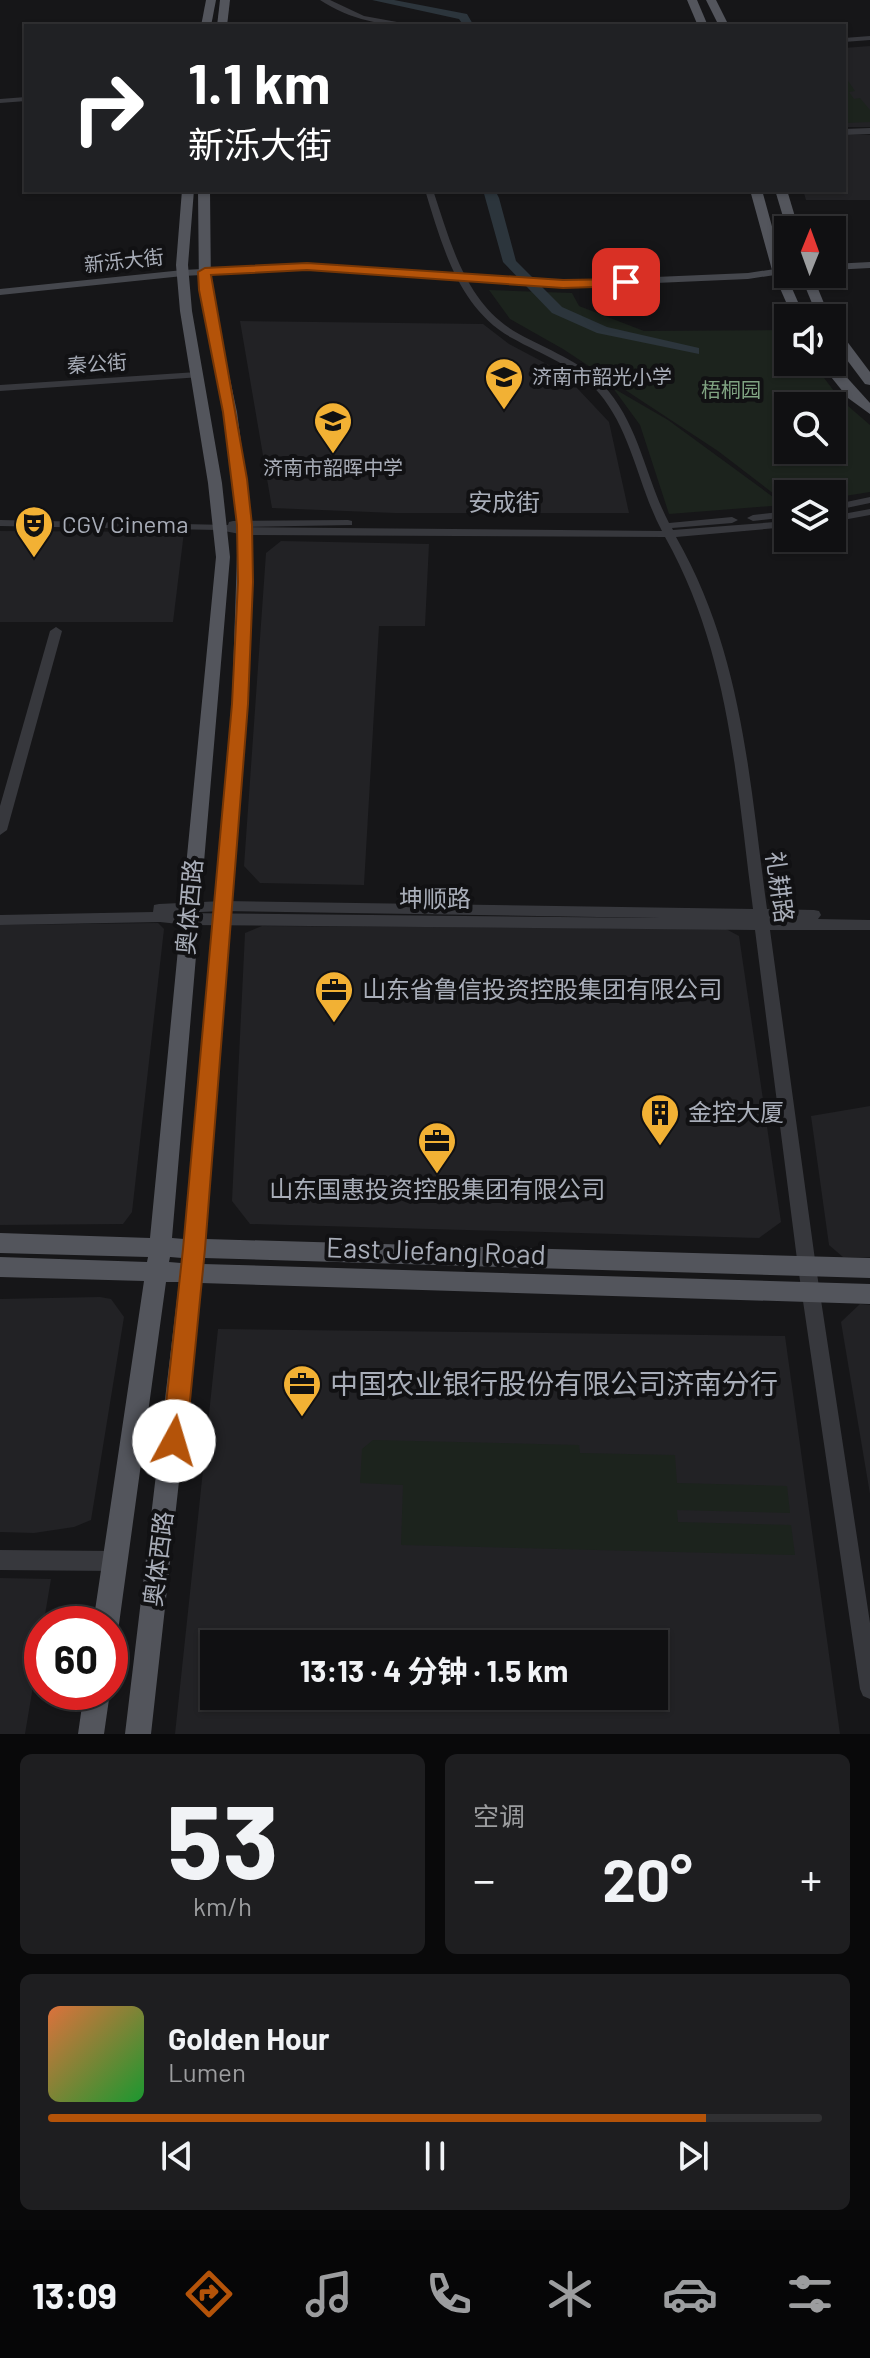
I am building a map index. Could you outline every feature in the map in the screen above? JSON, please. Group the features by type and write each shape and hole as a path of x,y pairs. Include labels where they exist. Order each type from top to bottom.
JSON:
{"main road":[{"path":"206,24 211,0"},
{"path":"222,24 225,0"},
{"path":"692,0 702,24"},
{"path":"711,0 723,24"},
{"name":"奥体西路","path":"109,1606 158,1260 223,557 182,269 188,192"},
{"name":"奥体西路","path":"138,1734 192,1261 240,704 244,527 230,412 205,290 204,192"},
{"path":"757,192 774,243"},
{"path":"782,192 789,216"},
{"path":"846,266 870,265"},
{"name":"新泺大街","path":"0,283 182,269 307,266 494,275 556,283 748,276 774,272"},
{"name":"新泺大街","path":"494,275 626,275 747,266 774,269"},
{"name":"新泺大街","path":"0,292 182,269"},
{"path":"846,349 870,381"},
{"path":"837,376 870,410"},
{"name":"East Jiefang Road","path":"0,1243 158,1260"},
{"name":"East Jiefang Road","path":"0,1267 158,1260 870,1268"},
{"name":"East Jiefang Road","path":"192,1261 870,1294"},
{"path":"91,1734 94,1710"}],"street":[{"path":"324,0 362,18 402,24"},
{"path":"846,40 870,38"},
{"path":"0,101 24,99"},
{"path":"846,132 870,131"},
{"name":"礼耕路","path":"430,192 465,287 495,323 587,376 619,411 630,431 665,530 690,572 717,640 735,722 807,1267 870,1689"},
{"name":"秦公街","path":"0,388 197,375"},
{"path":"846,505 870,500"},
{"path":"846,516 870,512"},
{"name":"安成街","path":"665,530 774,516"},
{"name":"安成街","path":"0,523 665,530 774,525"},
{"path":"0,830 56,631"},
{"name":"坤顺路","path":"0,911 761,919 870,925"},
{"name":"坤顺路","path":"0,920 189,914"},
{"name":"坤顺路","path":"761,919 870,915"},
{"path":"0,1560 115,1561"}],"shaded area":[{"path":"870,46 870,127 846,127 846,48"},
{"path":"846,135 870,135 870,200 806,200 804,192 846,192"},
{"path":"240,321 483,324 509,344 562,372 609,422 629,513 395,513 272,508"},
{"path":"0,531 184,532 173,622 0,622"},
{"path":"281,541 429,544 425,626 379,626 364,885 260,883 244,866 266,553"},
{"path":"158,923 164,929 132,1212 123,1224 0,1225 0,925"},
{"path":"262,926 726,929 739,936 781,1222 759,1238 250,1224 232,1201 245,933"},
{"path":"870,1106 870,1257 843,1257 829,1245 811,1116"},
{"path":"0,1299 111,1299 124,1317 91,1520 74,1527 34,1533 0,1532"},
{"path":"860,1304 870,1305 870,1494 841,1322"},
{"path":"218,1329 785,1336 840,1734 175,1734"},
{"path":"0,1578 51,1579 46,1606 24,1606 24,1710 29,1710 25,1734 0,1734"}],"green space":[{"path":"846,78 855,91 849,92 854,99 860,98 870,110 870,122 846,123"},
{"name":"梧桐园","path":"489,290 572,293 579,306 644,331 774,330 774,376 823,376 835,392 774,392 774,464 846,464 846,404 870,425 870,492 846,496 846,480 774,480 774,494 718,451 563,349 510,319"},
{"path":"613,388 668,420 774,498 774,506 669,514 640,425"},
{"path":"373,1440 579,1445 580,1453 675,1455 677,1483 787,1486 790,1513 677,1510 678,1522 791,1525 795,1555 401,1545 403,1485 360,1483 362,1449"}],"waterway":[{"path":"377,0 463,16 468,24"},
{"path":"490,192 510,262 557,310 602,330 694,351"}],"place":[{"name":"济南市韶光小学","path":"504,411"},
{"name":"济南市韶晖中学","path":"333,455"},
{"name":"CGV Cinema","path":"34,559"},
{"name":"山东省鲁信投资控股集团有限公司","path":"334,1024"},
{"name":"金控大厦","path":"660,1147"},
{"name":"山东国惠投资控股集团有限公司","path":"437,1175"},
{"name":"中国农业银行股份有限公司济南分行","path":"302,1418"}],"route":[{"path":"174,1441 194,1249 240,704 245,582 245,525 230,412 205,290 205,272 307,266 563,284 626,282"}]}
